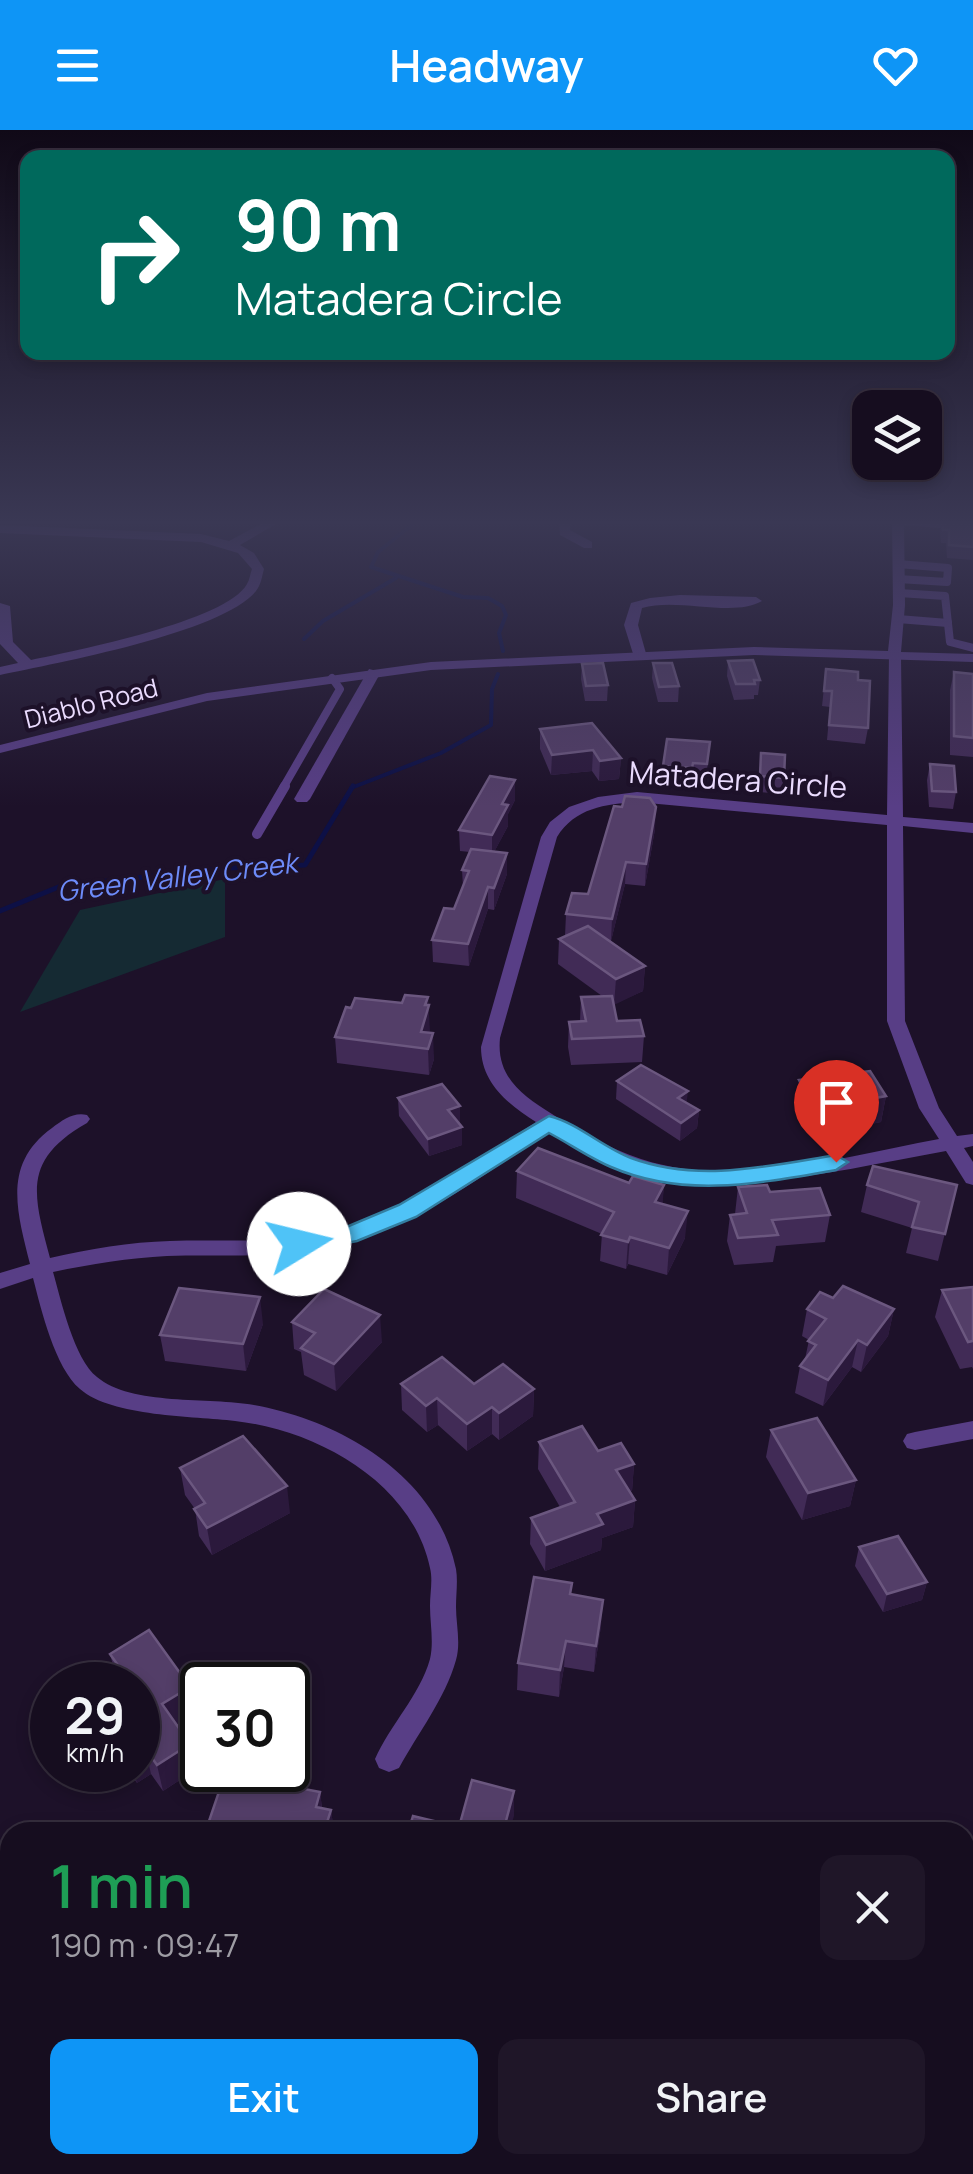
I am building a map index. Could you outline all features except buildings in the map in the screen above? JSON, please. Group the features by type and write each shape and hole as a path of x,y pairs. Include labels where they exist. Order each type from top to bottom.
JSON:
{"street":[{"path":"5,615 6,643 28,665"},
{"path":"0,672 180,627 212,615"},
{"path":"634,615 632,625 640,656"},
{"path":"898,615 894,657 896,1021 914,1074 973,1178"},
{"name":"Diablo Road","path":"0,749 191,701 374,672 640,656 804,652 894,657"},
{"path":"894,657 973,658"},
{"path":"894,657 973,672"},
{"path":"302,798 374,672"},
{"name":"Matadera Circle","path":"894,821 636,797 602,800 557,821 490,1042 496,1078 549,1123 620,1162 652,1172 698,1178 734,1180 973,1140"},
{"path":"894,821 973,828"},
{"path":"80,1119 44,1145 29,1169 26,1197 69,1356 86,1384 128,1400 254,1414 299,1425 350,1447 392,1480 424,1522 443,1569 444,1658 389,1759"},
{"path":"0,1282 42,1265 142,1250 250,1248 348,1236 407,1211 549,1123"},
{"path":"915,1441 973,1430"}],"lane":[{"path":"947,615 950,642 973,648"},
{"path":"898,619 948,622"},
{"path":"258,834 340,689 332,678"}],"shaded area":[{"path":"225,879 225,937 20,1012 80,910"}],"waterway":[{"path":"304,639 333,615"},
{"name":"Green Valley Creek","path":"503,651 499,633 506,615"},
{"name":"Green Valley Creek","path":"352,788 441,753 491,725 492,689 498,674"},
{"name":"Green Valley Creek","path":"0,911 61,886 228,868 305,865 352,788"}],"route":[{"path":"299,1244 348,1236 407,1211 549,1123 620,1162 652,1172 734,1180 836,1162"}]}
